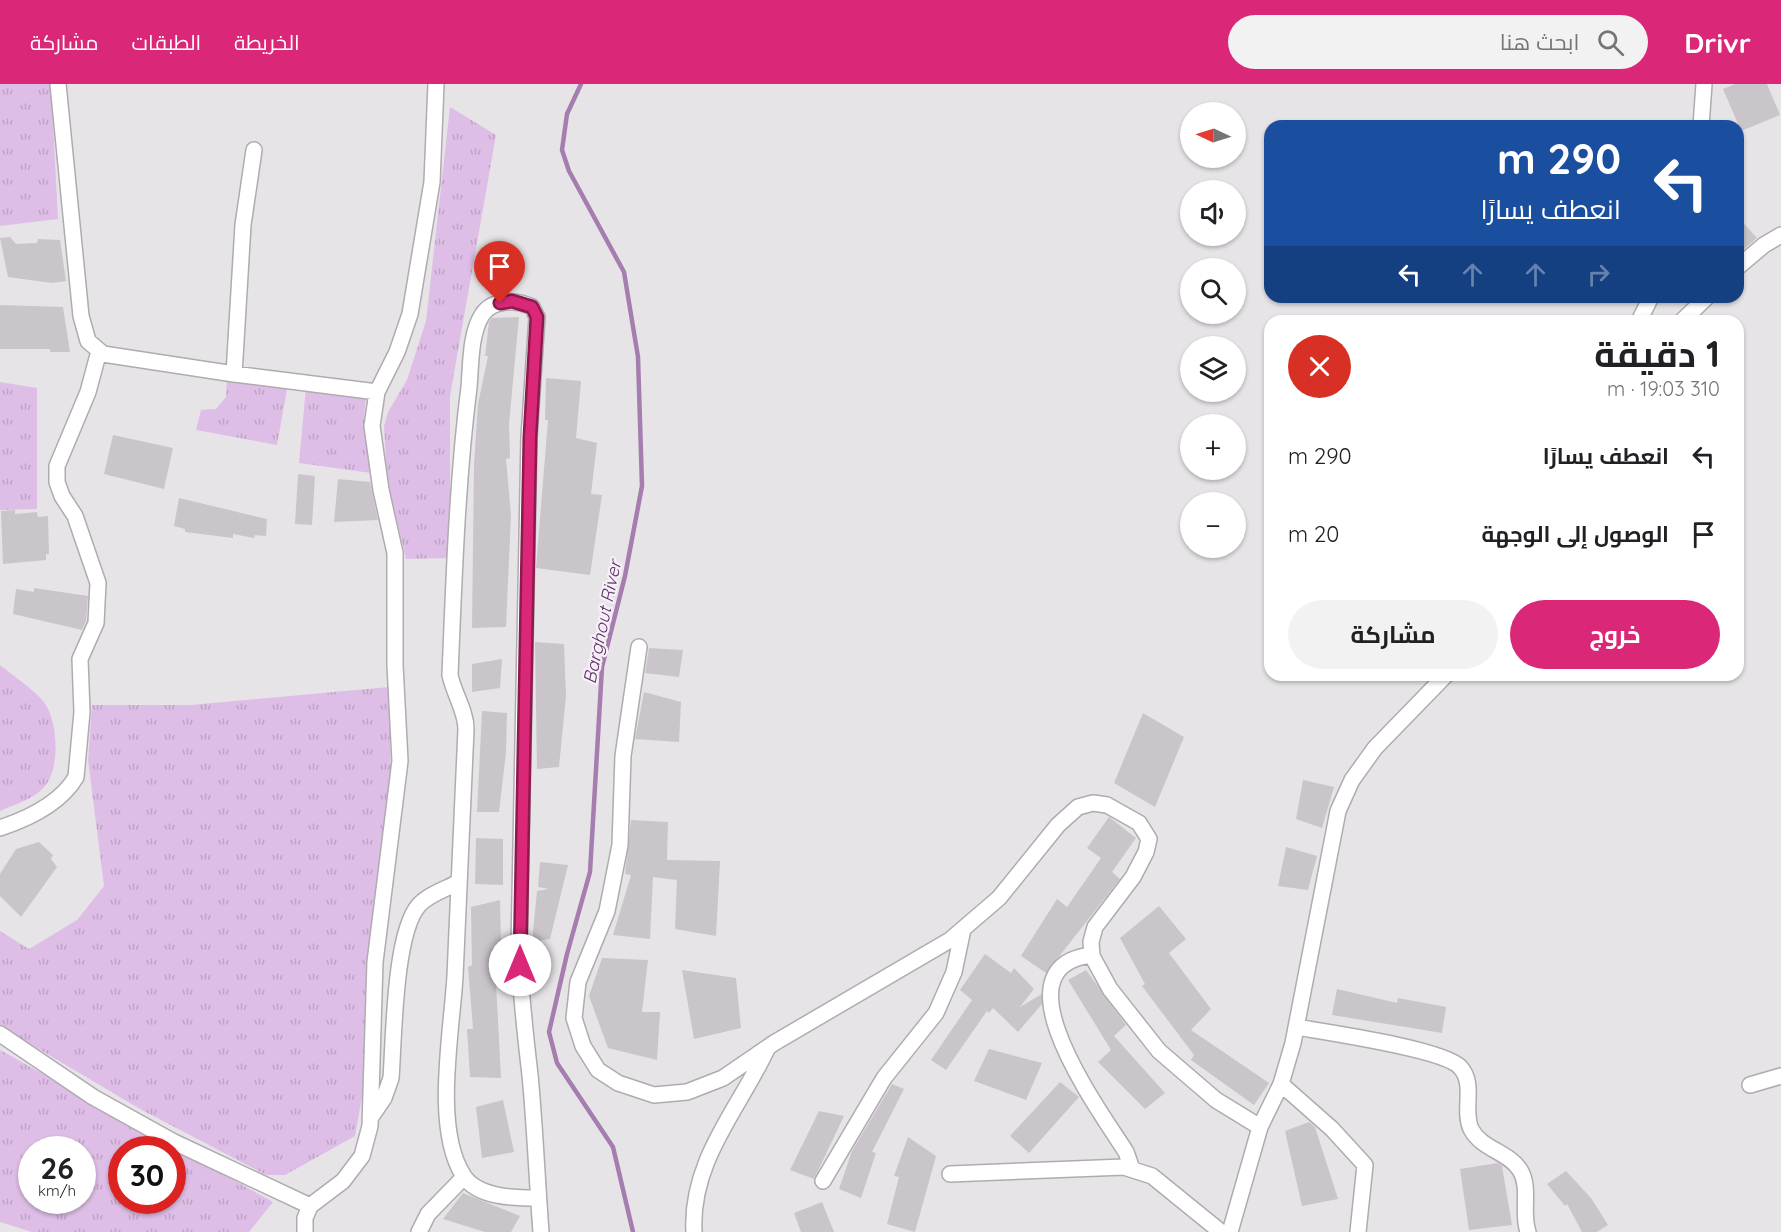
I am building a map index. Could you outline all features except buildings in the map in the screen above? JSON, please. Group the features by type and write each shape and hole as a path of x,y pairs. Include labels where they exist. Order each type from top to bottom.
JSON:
{"street":[{"path":"58,84 81,316 88,341 102,354 377,392"},
{"path":"305,1232 305,1218 310,1206 343,1181 362,1156 370,1117 375,962 400,761 395,665 395,553 381,490 372,426 377,392 397,352 410,314 432,182 436,84"},
{"path":"1701,120 1704,84"},
{"path":"234,374 243,225 254,150"},
{"path":"1744,262 1764,245 1781,236"},
{"path":"538,1198 511,1198 480,1188 464,1177 454,1157 446,1093 466,723 453,690 450,675 462,440 478,326 488,309 500,303 512,301 532,307 537,317 530,437 519,947 520,1001 530,1074 541,1232"},
{"path":"1689,315 1701,303"},
{"path":"0,828 58,798 70,787 76,777 82,712 80,665 96,623 99,603 98,583 75,516 62,496 57,482 57,466 88,392 99,351"},
{"path":"639,646 623,756 620,845 608,911 578,981 574,1017 583,1046 598,1070 618,1083 654,1095 687,1092 723,1078 767,1048 950,940 999,898 1058,825 1078,807 1093,803 1107,805 1139,823 1149,839 1146,852 1133,877 1095,927 1091,942 1092,955 1110,989 1159,1051 1216,1100 1260,1127"},
{"path":"1230,1232 1260,1127 1281,1084 1296,1027 1338,811 1352,780 1374,748 1440,681"},
{"path":"370,1117 384,1098 391,1078 406,930 418,906 426,899 459,882"},
{"path":"823,1181 884,1078 936,1013 954,972 963,929"},
{"path":"1092,955 1074,957 1062,965 1052,979 1050,1004 1065,1052 1126,1152 1132,1169"},
{"path":"1296,1027 1390,1044 1459,1066 1466,1078 1467,1110 1471,1128 1476,1137 1520,1169 1525,1184 1523,1215 1528,1232"},
{"path":"0,1034 93,1097 174,1142 310,1206"},
{"path":"694,1232 693,1218 702,1169 732,1110 751,1083 767,1048"},
{"path":"1750,1085 1781,1076"},
{"path":"1281,1084 1332,1129 1365,1165 1358,1232"},
{"path":"950,1174 1099,1166 1132,1169 1152,1176 1221,1232"},
{"path":"419,1232 428,1214 464,1177"}],"green space":[{"path":"0,84 51,84 58,219 0,226"},
{"path":"450,107 496,135 450,396 450,558 406,559 387,479 384,426 388,412 407,380 426,321"},
{"path":"227,377 288,384 277,445 196,430 201,410 216,409 226,397"},
{"path":"0,382 37,388 37,509 0,510"},
{"path":"306,387 366,396 364,417 369,426 371,473 299,463"},
{"path":"0,665 43,700 50,713 56,746 50,778 41,791 0,811"},
{"path":"389,687 391,788 370,948 363,1091 355,1136 285,1175 266,1175 140,1109 0,1026 0,931 29,949 77,920 104,886 88,760 92,705 191,705"},
{"path":"0,1050 154,1136 108,1136 108,1214 186,1214 186,1154 273,1202 249,1232 32,1232 0,1222"}],"waterway":[{"name":"Barghout River","path":"581,84 567,114 562,150 569,171 624,272 638,357 642,486 625,576 602,667 590,872 567,954 549,1032 557,1063 613,1147 633,1232"}],"route":[{"path":"500,303 523,302 535,310 537,317 530,437 524,651 520,965"}]}
